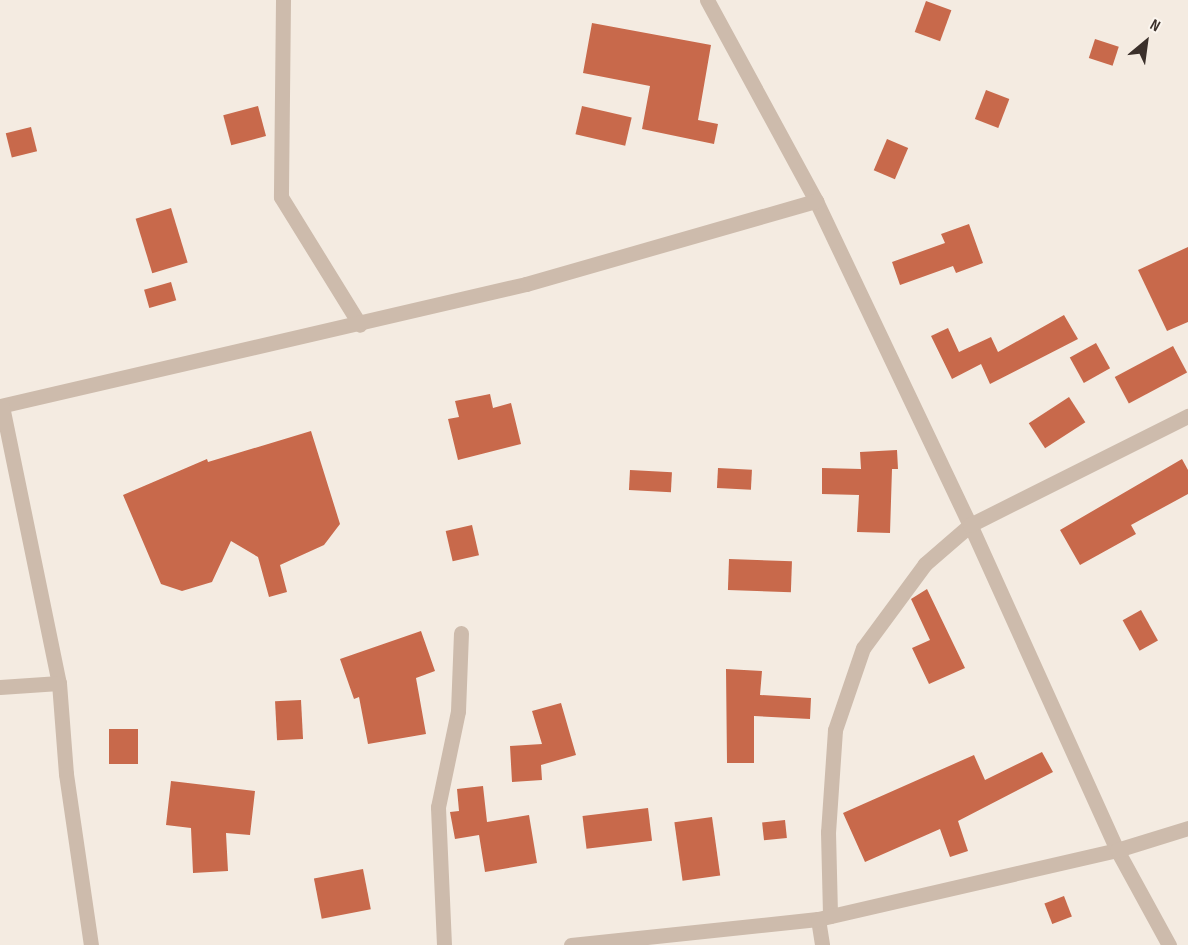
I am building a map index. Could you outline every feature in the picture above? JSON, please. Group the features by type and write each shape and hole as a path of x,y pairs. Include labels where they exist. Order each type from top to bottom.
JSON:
{"street":[{"path":"283,0 281,197 360,325"},
{"path":"707,0 816,201 970,525 1117,850 1169,945"},
{"path":"91,945 66,774 59,683 1,406 360,325 526,284 816,201"},
{"path":"822,945 835,730 863,648 925,564 970,525 1188,416"},
{"path":"444,945 438,807 458,711 461,633"},
{"path":"0,687 59,683"},
{"path":"570,945 824,917 1117,850 1188,828"}],"building":[{"path":"926,1 951,10 940,41 915,32"},
{"path":"592,23 711,45 698,120 718,124 714,144 642,129 650,86 583,73"},
{"path":"1095,39 1119,47 1113,66 1089,58"},
{"path":"986,90 1009,99 998,128 975,119"},
{"path":"258,106 266,136 231,145 223,115"},
{"path":"582,106 632,117 625,146 575,134"},
{"path":"31,127 37,151 12,158 6,133"},
{"path":"887,139 908,148 895,179 874,170"},
{"path":"171,208 188,263 152,273 136,219"},
{"path":"969,224 983,263 956,273 953,266 900,285 892,262 945,243 941,234"},
{"path":"1188,247 1188,322 1167,331 1138,270"},
{"path":"171,282 176,300 149,308 144,290"},
{"path":"1064,315 1078,339 990,384 981,364 952,379 931,336 948,328 959,352 991,337 998,352"},
{"path":"1096,343 1110,368 1084,383 1070,358"},
{"path":"1173,346 1187,372 1129,403 1115,377"},
{"path":"490,394 493,408 511,403 521,444 458,460 448,419 459,417 455,401"},
{"path":"1069,397 1085,422 1045,448 1029,423"},
{"path":"311,431 340,524 324,545 280,565 287,592 269,597 258,557 231,541 212,582 182,591 161,584 123,495 207,459 208,462"},
{"path":"897,450 898,469 892,469 890,533 857,532 859,495 822,494 822,468 861,469 860,452"},
{"path":"1182,459 1188,470 1188,494 1131,525 1136,534 1080,565 1060,530"},
{"path":"718,468 752,470 751,490 717,488"},
{"path":"630,470 672,472 671,492 629,490"},
{"path":"472,525 479,555 453,561 446,531"},
{"path":"729,559 792,561 791,592 728,590"},
{"path":"927,589 965,668 929,684 912,648 930,640 911,599"},
{"path":"1141,610 1158,641 1140,651 1123,620"},
{"path":"421,631 435,671 416,678 426,734 368,744 359,697 354,699 340,659"},
{"path":"726,669 762,671 760,695 811,698 810,719 754,716 754,763 727,763"},
{"path":"301,700 303,739 277,740 275,701"},
{"path":"561,703 576,755 541,765 542,780 512,782 510,746 542,744 532,711"},
{"path":"109,729 138,729 138,764 109,764"},
{"path":"1042,752 1053,772 958,821 968,851 950,857 940,829 865,862 843,813 974,755 985,780"},
{"path":"171,781 255,791 250,835 226,833 228,871 193,873 191,828 166,825"},
{"path":"483,786 487,822 529,815 537,863 485,872 479,835 455,839 450,812 459,811 457,789"},
{"path":"648,808 652,841 587,849 582,816"},
{"path":"712,817 720,875 683,881 674,822"},
{"path":"785,820 787,838 764,840 762,822"},
{"path":"363,869 371,909 322,919 314,879"},
{"path":"1064,896 1072,917 1052,924 1044,904"}]}
